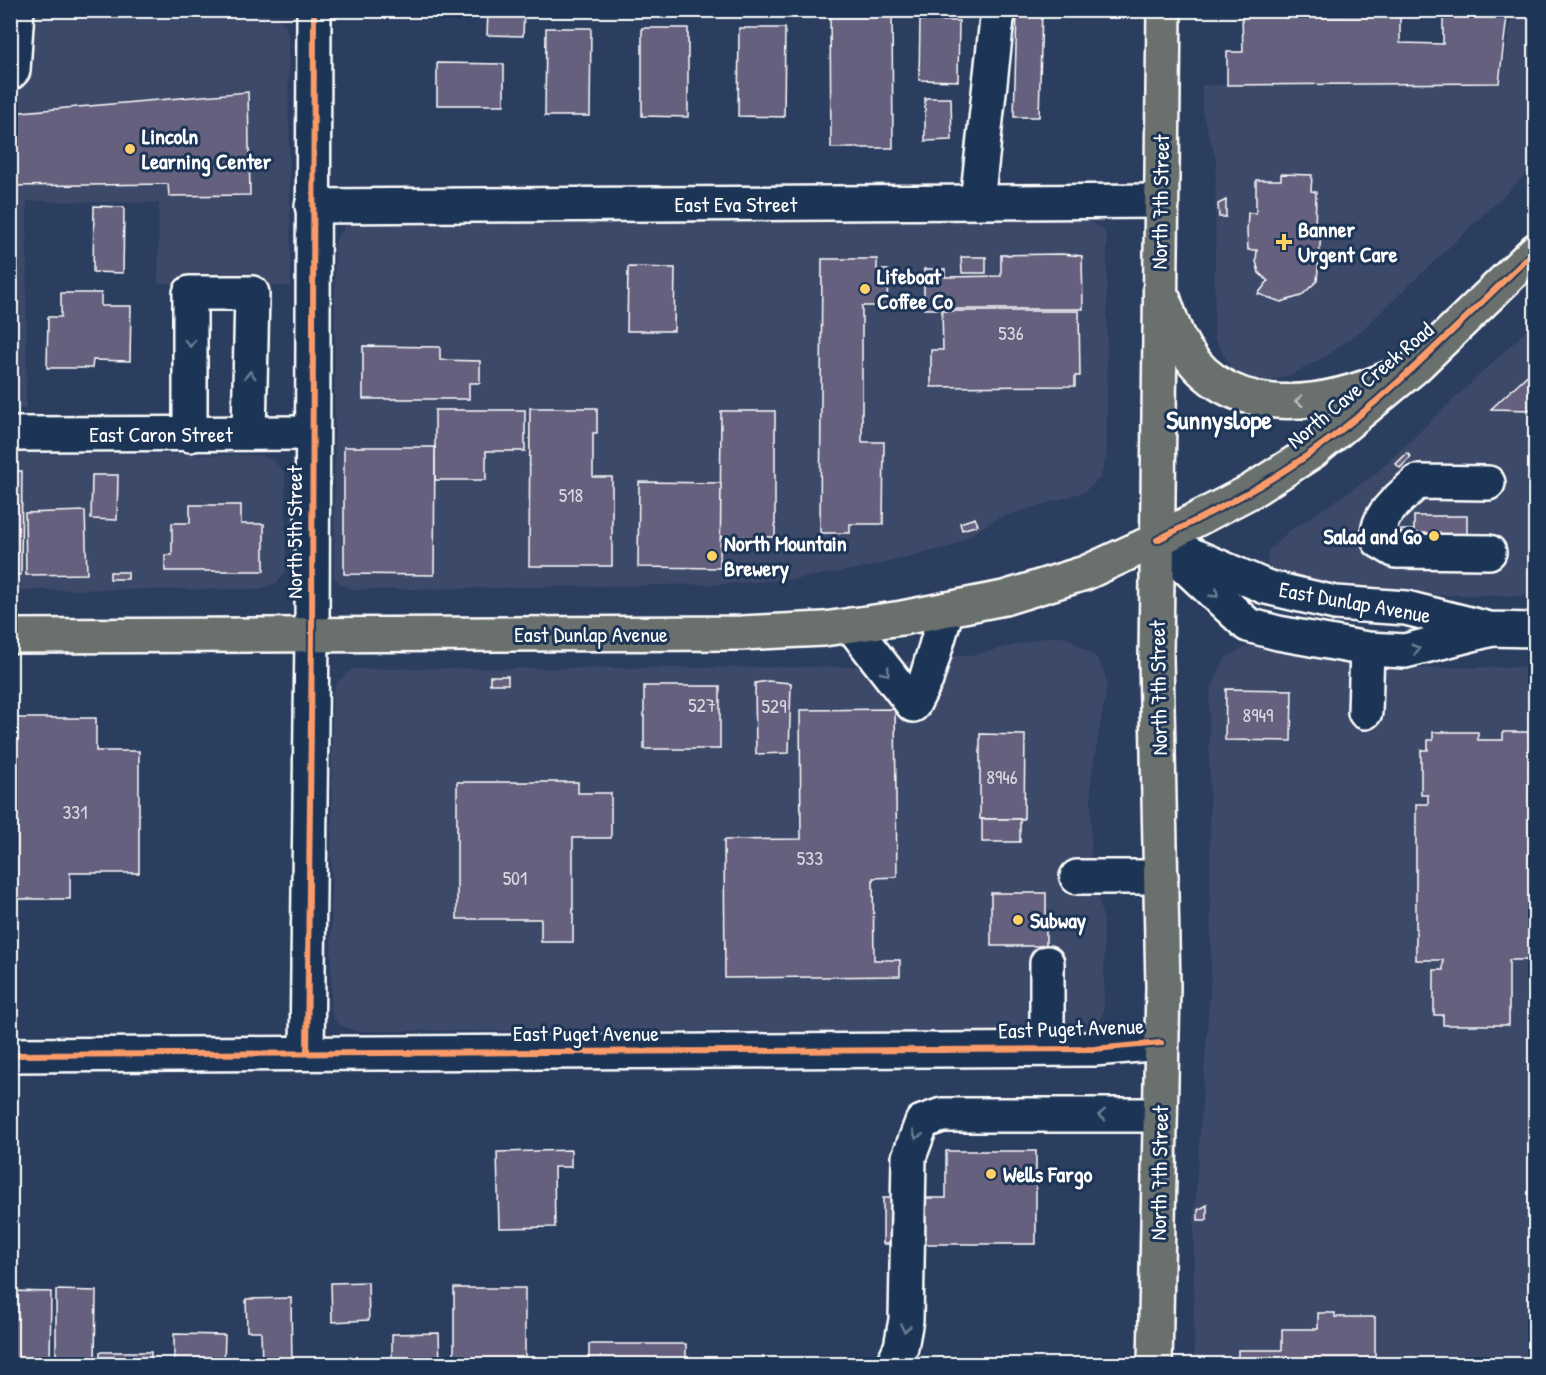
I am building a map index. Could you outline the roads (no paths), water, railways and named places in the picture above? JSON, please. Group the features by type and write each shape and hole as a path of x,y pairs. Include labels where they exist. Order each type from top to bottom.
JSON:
{"main road":[{"name":"North 7th Street","path":"1155,1365 1161,1043 1161,877 1156,658 1158,284 1164,10"},
{"name":"North Cave Creek Road","path":"1157,540 1251,491 1312,452 1415,367 1536,250"},
{"path":"1158,284 1177,336 1201,368 1231,392 1267,402 1323,398 1369,387 1415,367"},
{"name":"East Dunlap Avenue","path":"10,636 741,633 851,625 1004,598 1086,573 1157,540"}],"street":[{"path":"10,73 13,70 17,10"},
{"name":"North 5th Street","path":"307,1053 312,636 314,10"},
{"path":"977,202 998,10"},
{"name":"East Eva Street","path":"312,206 1160,201"},
{"path":"190,435 190,293 252,293 249,433"},
{"name":"East Caron Street","path":"10,434 312,433"},
{"path":"1488,483 1417,482 1383,516 1377,532 1379,541 1396,551 1488,552"},
{"name":"East Dunlap Avenue","path":"1157,540 1248,625 1311,641 1367,650 1405,651 1489,629"},
{"name":"East Dunlap Avenue","path":"1157,540 1266,587 1335,603 1406,608 1489,629 1536,630"},
{"path":"851,625 913,705 926,680 948,609"},
{"path":"1365,712 1367,650"},
{"path":"1077,877 1161,877"},
{"path":"1047,963 1047,1048"},
{"name":"East Puget Avenue","path":"10,1055 1095,1048 1161,1043"},
{"path":"893,1365 901,1347 906,1320 909,1157 922,1122 942,1114 1160,1115"}],"place":[{"name":"Lincoln Learning Center","path":"130,149"},
{"name":"Banner Urgent Care","path":"1284,242"},
{"name":"Lifeboat Coffee Co","path":"865,289"},
{"name":"Salad and Go","path":"1434,536"},
{"name":"North Mountain Brewery","path":"712,556"},
{"name":"Subway","path":"1018,920"},
{"name":"Wells Fargo","path":"991,1174"}],"district":[{"name":"Sunnyslope","path":"1219,420"}]}
